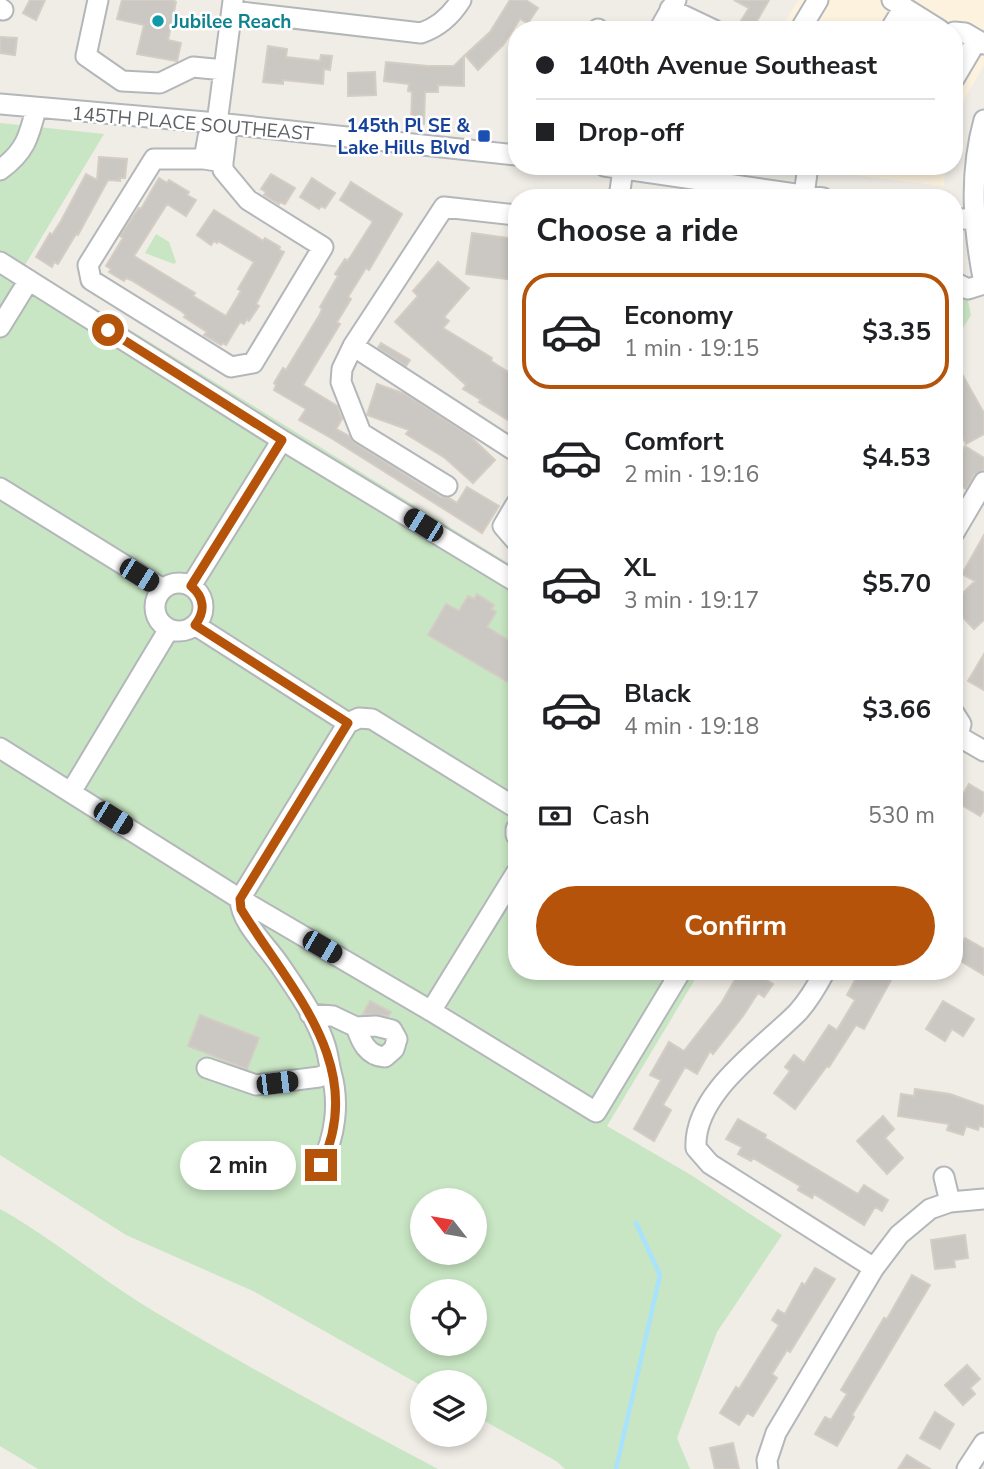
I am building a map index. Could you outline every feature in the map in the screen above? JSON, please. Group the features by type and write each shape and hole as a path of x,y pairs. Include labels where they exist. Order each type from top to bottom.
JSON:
{"street":[{"path":"98,0 86,56 122,81 160,83 193,67 224,70"},
{"path":"214,161 226,138 217,123 233,6 421,33 445,20 461,0"},
{"path":"805,21 818,0"},
{"path":"893,21 898,4 925,21"},
{"path":"664,21 673,5 699,21"},
{"path":"963,33 980,42 963,66"},
{"name":"145TH PLACE SOUTHEAST","path":"0,104 508,150"},
{"path":"0,170 19,154 29,137 36,109"},
{"path":"963,286 968,289 984,284 979,221 972,198 975,163 984,121"},
{"path":"154,159 214,161 248,200 323,247 253,363 231,367 91,280 88,265 154,159"},
{"path":"650,175 710,189"},
{"path":"447,486 360,433 341,382 342,369 353,346 444,207 508,214"},
{"path":"0,262 282,440 508,577"},
{"path":"0,327 29,280"},
{"path":"353,346 508,446"},
{"path":"191,586 282,440"},
{"path":"963,506 984,482"},
{"path":"0,488 163,589"},
{"path":"176,583 191,586 197,591 203,604 200,619 183,631 169,629 162,624 155,611 158,596 163,589 176,583"},
{"path":"195,625 348,723"},
{"path":"71,792 169,629"},
{"path":"321,1165 328,1151 334,1126 336,1102 325,1045 310,1014 280,965 241,909 240,899 348,723 359,718 372,719 508,803"},
{"path":"963,741 984,751"},
{"path":"0,748 240,899 596,1112 676,980"},
{"path":"431,1011 508,886"},
{"path":"820,980 808,1001 729,1075 697,1128 696,1148 710,1164 874,1268"},
{"path":"310,1014 332,1016 356,1027"},
{"path":"207,1068 256,1085 319,1077 331,1072"},
{"path":"944,1177 950,1202"},
{"path":"768,1469 776,1433 886,1250 930,1209 950,1202 984,1199"},
{"path":"967,1469 984,1443"}],"shaded area":[{"path":"798,0 984,0 984,65 963,102 963,21 785,21"},
{"path":"854,175 945,175 944,186"}],"green space":[{"path":"0,123 104,134 25,265 508,563 508,980 695,980 607,1126 691,1175 782,1235 717,1332 677,1438 690,1469 565,1469 556,1461 487,1422 487,1370 410,1370 410,1379 253,1291 126,1235 0,1155"},
{"path":"156,234 169,242 176,262 174,264 145,253"},
{"path":"963,278 971,315 963,328"},
{"path":"0,1209 155,1312 438,1469 38,1469 0,1446"}],"building":[{"path":"30,0 45,0 36,20 23,13"},
{"name":"Jubilee Reach","path":"122,0 176,2 168,40 181,43 177,61 137,54 144,25 117,19"},
{"path":"510,0 526,0 538,8 529,21 508,21 508,37 478,70 465,55 490,32"},
{"path":"734,0 769,0 757,21 741,21 749,8"},
{"path":"0,37 17,38 15,55 0,53"},
{"path":"268,46 287,49 286,57 320,61 321,55 332,56 330,70 324,69 323,84 283,80 283,84 263,82"},
{"path":"464,56 464,86 438,85 438,92 425,92 424,124 411,124 412,92 408,91 409,84 384,81 386,62 454,66"},
{"path":"375,72 376,95 348,96 348,73"},
{"path":"99,157 127,159 125,178 120,178 120,181 108,180 78,235 76,234 58,264 54,262 52,267 36,257 50,233 52,235 61,221 86,174 97,180"},
{"path":"271,174 295,188 285,204 279,204 264,195 266,192 261,189"},
{"path":"159,178 167,183 169,180 189,192 187,195 196,200 186,216 167,204 134,256 195,293 193,296 226,316 254,262 218,241 211,245 197,235 214,210 263,241 265,238 280,247 279,250 284,252 256,304 259,306 249,321 247,319 244,324 240,322 226,345 204,335 207,332 184,317 186,315 181,311 131,280 126,278 124,281 109,272 111,269 106,266 123,238 120,236 139,208 141,209"},
{"path":"312,178 335,193 325,208 321,206 319,209 300,197"},
{"path":"351,182 402,214 369,270 366,268 348,297 351,299 337,322 340,324 303,385 337,406 342,419 336,429 441,497 457,503 467,487 499,506 482,533 299,420 306,409 274,390 274,383 283,368 286,370 320,314 320,307 338,276 335,274 345,259 347,261 351,256 372,223 340,200"},
{"path":"472,233 508,238 508,279 466,274"},
{"path":"438,262 469,288 444,317 449,321 443,328 492,358 491,361 508,372 508,420 463,389 466,385 395,322 418,296 413,291"},
{"path":"381,343 410,360 406,366 378,348"},
{"path":"963,376 984,413 984,434 966,444 963,439"},
{"path":"377,384 405,394 470,436 495,460 473,483 445,458 406,434 409,430 367,415"},
{"path":"965,446 984,458 984,469 974,475 966,489 963,487"},
{"path":"984,535 984,620 974,629 963,617 963,593 975,581 963,572"},
{"path":"477,594 494,605 491,609 496,612 487,627 508,640 508,682 428,635 446,604 459,611 468,596 474,599"},
{"path":"984,654 984,690 968,681"},
{"path":"969,784 984,793 984,810 980,816 963,806 963,794"},
{"path":"965,938 984,949 984,975 963,962"},
{"path":"735,980 767,980 773,984 764,997 758,993 713,1054 710,1051 697,1074 685,1067 663,1105 671,1110 654,1141 634,1129 661,1080 650,1075 669,1042 684,1051 722,1002"},
{"path":"855,980 891,980 864,1029 856,1025 829,1067 827,1066 795,1109 774,1093 790,1071 785,1067 794,1055 804,1063 829,1025 837,1030 855,1000 847,995"},
{"path":"370,1001 391,1012 388,1016 363,1014"},
{"path":"943,1001 974,1019 963,1036 952,1029 945,1041 926,1029"},
{"path":"200,1015 259,1038 247,1069 188,1046"},
{"path":"915,1089 950,1094 984,1106 984,1127 979,1126 978,1130 966,1126 963,1135 947,1130 949,1124 898,1116 901,1094 914,1096"},
{"path":"883,1116 894,1129 885,1138 903,1158 887,1174 857,1141"},
{"path":"738,1119 858,1194 864,1185 888,1200 882,1211 875,1207 864,1225 814,1194 812,1198 798,1190 800,1186 753,1158 751,1161 738,1154 742,1147 726,1139"},
{"path":"965,1235 968,1258 954,1260 955,1267 935,1269 931,1240"},
{"path":"815,1268 835,1279 790,1352 787,1350 772,1374 777,1378 753,1416 747,1413 739,1425 720,1413 736,1387 739,1389 779,1325 772,1320 778,1310 785,1314 802,1283 805,1285"},
{"path":"912,1275 930,1285 852,1415 854,1417 837,1446 815,1434 825,1417 831,1420 847,1394 841,1390"},
{"path":"967,1365 980,1379 970,1388 975,1394 963,1405 945,1385"},
{"path":"935,1412 954,1424 940,1449 920,1438"},
{"path":"733,1443 739,1469 715,1469 710,1448"},
{"path":"907,1455 930,1469 898,1469"}],"waterway":[{"path":"616,1469 660,1275 636,1223"}],"place":[{"name":"Jubilee Reach","path":"158,21"},
{"name":"145th Pl SE & Lake Hills Blvd","path":"484,136"}],"route":[{"path":"108,330 282,440 191,586 197,591 203,604 203,612 195,625 348,723 240,899 241,909 280,965 310,1014 325,1045 336,1102 334,1126 328,1151 321,1165"}]}
